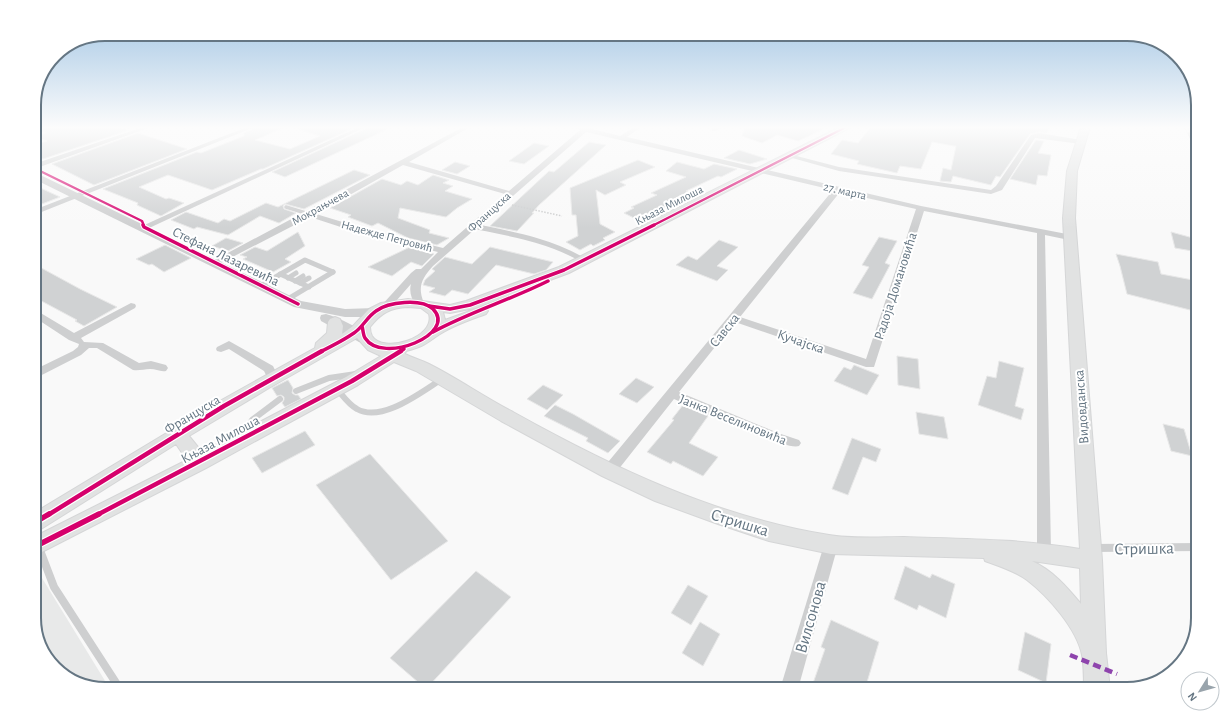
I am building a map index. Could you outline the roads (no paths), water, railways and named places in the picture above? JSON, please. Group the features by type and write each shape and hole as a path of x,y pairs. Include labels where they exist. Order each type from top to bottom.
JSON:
{"main road":[{"name":"Књаза Милоша","path":"380,309 408,302 450,309 470,305 564,270 779,161"},
{"name":"Видовданска","path":"1076,161 1071,179 1069,237 1091,554 1096,682"},
{"name":"Књаза Милоша","path":"41,544 241,441 337,389 392,355 459,319 531,290 550,280 564,270"},
{"path":"357,377 388,366 415,365 420,346 424,339 438,325 438,318 435,311 424,305"},
{"path":"380,309 367,318 364,336 386,348 400,348 424,339"},
{"path":"316,353 336,332 337,328 335,322"},
{"name":"Стришка","path":"364,336 392,355 442,379 507,417 609,471 662,495 718,516 769,532 830,545 977,548 1091,554"},
{"name":"Француска","path":"41,519 316,353 364,336"},
{"path":"179,435 199,463"},
{"path":"977,548 1006,558 1034,572 1058,593 1080,621 1094,653"}],"street":[{"path":"41,164 51,161"},
{"path":"41,210 165,161"},
{"path":"144,228 288,161"},
{"name":"Француска","path":"424,305 415,294 416,282 420,274 443,251 547,161"},
{"name":"27. марта","path":"717,161 920,208 1041,233 1069,237"},
{"path":"807,161 839,169 991,192 999,188 1017,161"},
{"path":"401,162 509,193"},
{"name":"Мокрањчева","path":"214,263 309,214 401,162"},
{"name":"Стефана Лазаревића","path":"41,178 144,228 293,302 302,308 364,336"},
{"name":"Савска","path":"609,471 838,189"},
{"name":"Радоја Домановића","path":"870,364 920,208"},
{"name":"Надежде Петровић","path":"309,214 356,229 443,251"},
{"path":"1041,233 1044,552"},
{"name":"Француска","path":"380,309 396,297 414,274 430,264"},
{"name":"Стефана Лазаревића","path":"293,302 351,314 380,309"},
{"path":"73,338 131,306"},
{"path":"41,317 84,345 99,345 137,366 151,365 162,368"},
{"name":"Кучајска","path":"733,318 870,364"},
{"path":"221,349 229,344 268,369 273,378"},
{"path":"41,371 77,353 83,349 84,345"},
{"name":"Јанка Веселиновића","path":"672,394 774,437 795,443"},
{"name":"Вилсонова","path":"791,682 830,545"}],"lane":[{"name":"Надежде Петровић","path":"286,206 309,214"},
{"path":"472,226 517,235 557,246 570,251 583,260"},
{"path":"260,286 305,260 315,267 333,272 309,287 293,302"},
{"path":"280,274 309,287"},
{"path":"294,280 302,275 294,280"},
{"path":"296,391 341,375 357,377"},
{"path":"337,389 356,408 362,411 376,412 396,406 442,379"},
{"path":"241,441 245,430 252,420 280,399"},
{"name":"Стришка","path":"1091,554 1191,547"},
{"path":"41,553 54,587 115,682"}]}
